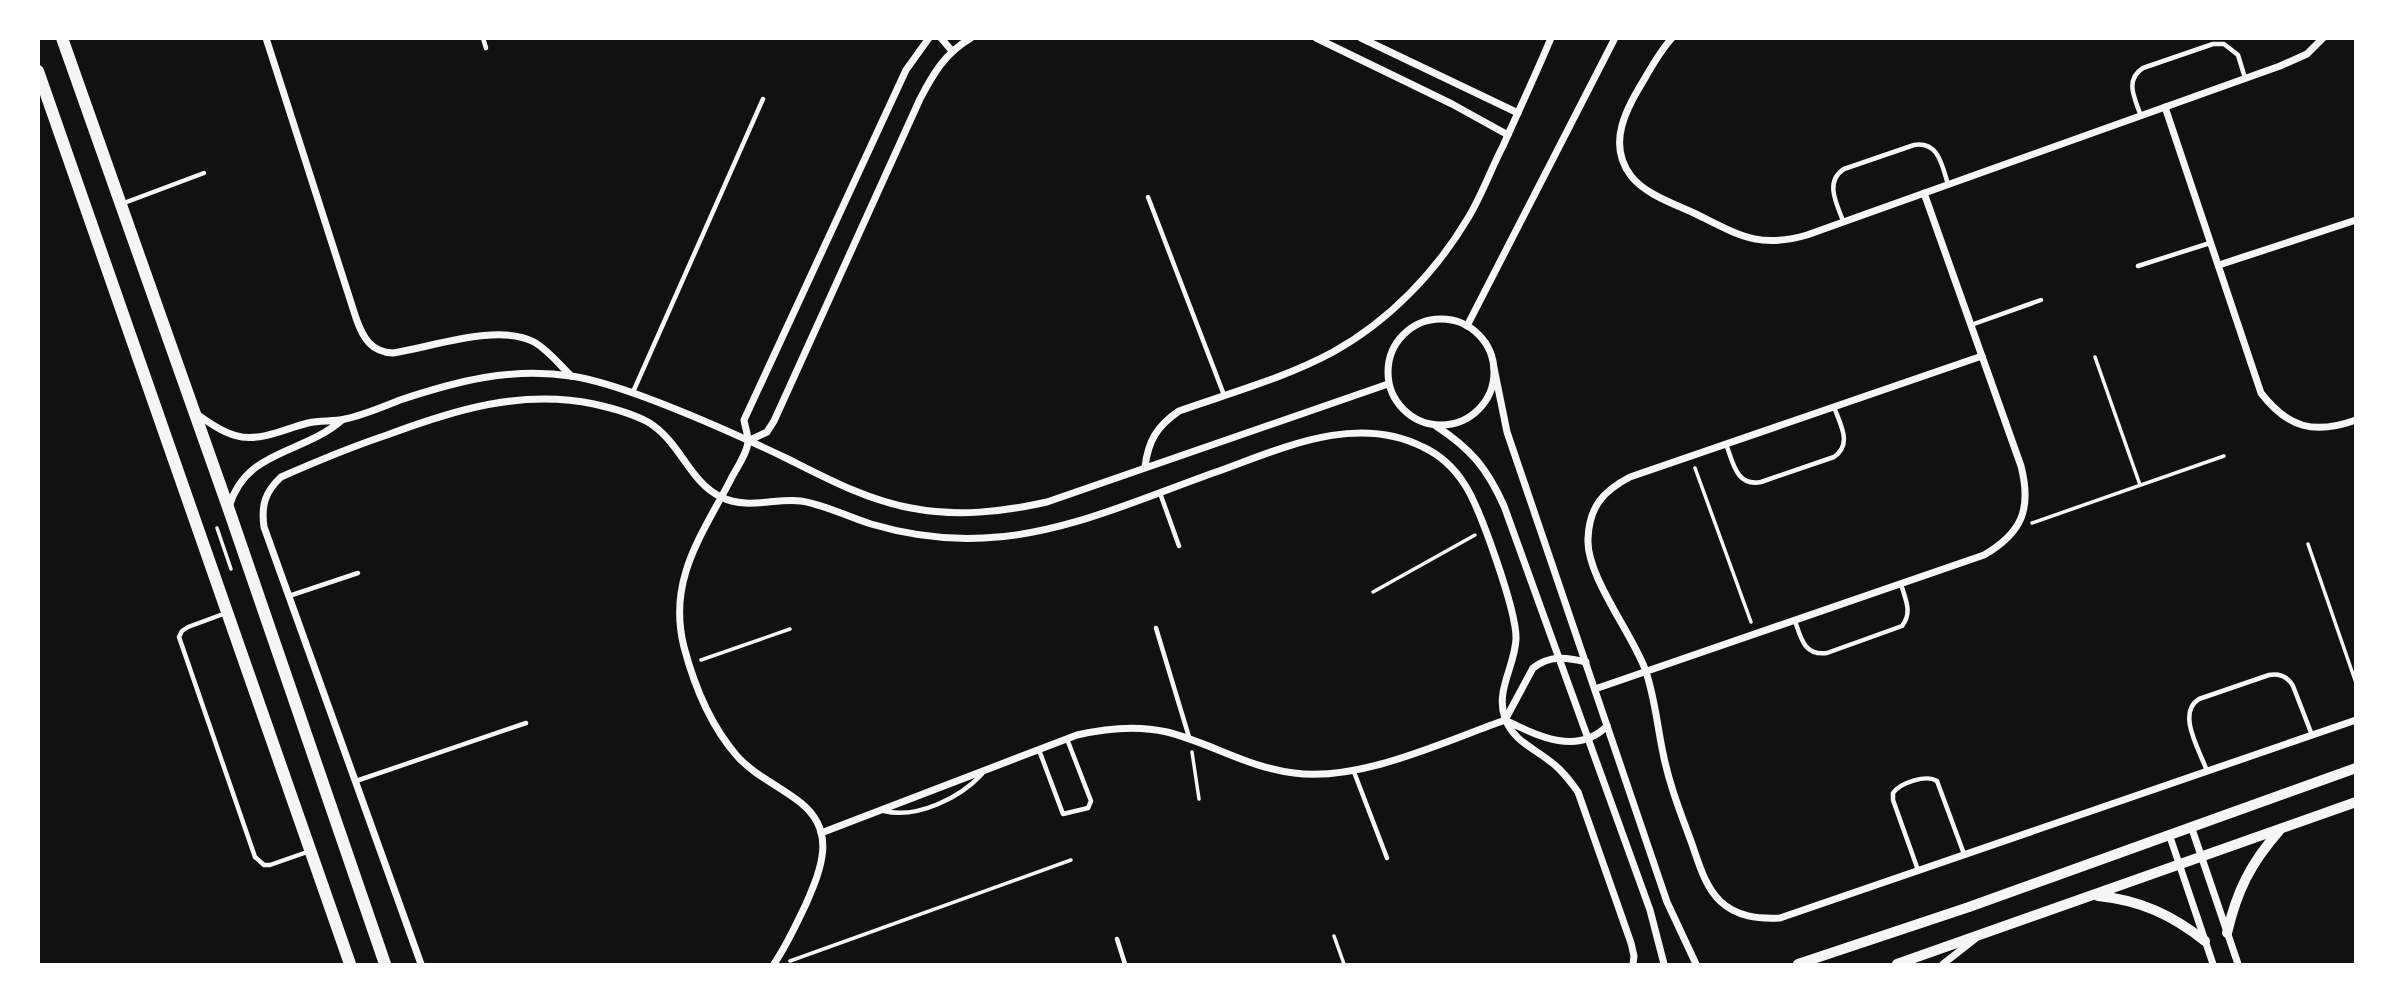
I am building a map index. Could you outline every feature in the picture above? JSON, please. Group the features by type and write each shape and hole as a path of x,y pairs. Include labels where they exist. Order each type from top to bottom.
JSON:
{"main road":[{"path":"62,38 231,516 385,964"},
{"path":"38,71 350,964"}],"street":[{"path":"266,38 359,328 368,344 384,352 393,353 509,334 542,348 572,376"},
{"path":"774,964 785,948 822,866 824,850 821,834 816,821 800,802 759,776 738,757 721,734 689,664 679,624 681,582 697,542 722,498 748,441 744,420 906,70 929,38"},
{"path":"941,38 952,51"},
{"path":"748,441 767,432 774,421 934,72 952,51 971,38"},
{"path":"1316,38 1452,104 1507,135"},
{"path":"1361,38 1518,113"},
{"path":"1145,467 1147,450 1154,434 1165,421 1179,411 1300,368 1335,351 1397,306 1424,279 1469,217 1551,38"},
{"path":"1467,326 1615,38"},
{"path":"1672,38 1662,49 1623,118 1619,138 1622,158 1631,176 1646,190 1739,235 1761,241 1784,241 2141,116 2307,54 2323,38"},
{"path":"2165,107 2261,393 2273,409 2289,421 2307,428 2327,428 2356,420"},
{"path":"1595,689 1984,555 2002,544 2017,528 2025,509 2026,487 2021,466 1924,193"},
{"path":"2219,265 2356,220"},
{"path":"1664,964 1650,910 1493,482 1478,459 1458,440 1436,426 1420,422 1405,413 1388,384 1390,354 1398,340 1409,329 1422,322 1438,318 1453,320 1480,336 1490,351 1507,432 1667,902 1696,964"},
{"path":"1982,356 1630,477 1612,486 1598,502 1589,521 1587,542 1592,562 1646,671 1673,792 1709,887 1722,903 1740,914 1759,919 1780,918 2356,720"},
{"path":"1436,426 1455,424 1471,416 1485,403 1493,386 1494,368"},
{"path":"192,410 221,430 242,437 264,436 317,421 343,420 472,378 505,373 572,376 633,393 698,418 844,487 876,499 910,508 979,513 1047,502 1388,384"},
{"path":"421,964 264,527 264,499 281,477 420,422 492,402 550,398 631,414 664,434 699,480 722,498 742,504 799,501 816,504 875,525 928,536 981,538 1035,533 1308,440 1337,434 1367,432 1406,440 1424,447 1455,471 1467,487 1513,612 1516,628 1513,659 1502,696 1505,720 1517,737 1552,762 1567,776 1578,792 1631,943 1633,964"},
{"path":"231,516 236,488 250,470 270,457 321,436 343,420"},
{"path":"821,834 1100,729 1123,727 1168,732 1269,769 1296,774 1354,772 1505,720 1533,668 1545,660 1558,657 1586,662"},
{"path":"1505,720 1538,735 1580,742 1598,735 1607,726"},
{"path":"1798,964 1969,907 2356,768"},
{"path":"1897,964 2356,802"},
{"path":"2191,826 2238,964"},
{"path":"2227,933 2234,904 2246,876 2261,851 2281,829"},
{"path":"2169,834 2213,964"},
{"path":"2091,896 2116,898 2164,913 2205,941"},
{"path":"1943,964 1980,935"}],"lane":[{"path":"483,38 486,48"},
{"path":"2141,116 2131,85 2134,75 2143,68 2213,44 2224,44 2238,55 2245,78"},
{"path":"633,393 763,99"},
{"path":"1843,221 1832,186 1835,176 1844,169 1914,145 1925,145 1936,151 1948,184"},
{"path":"120,205 204,173"},
{"path":"1149,197 1224,396"},
{"path":"2138,266 2211,243"},
{"path":"1971,325 2041,300"},
{"path":"1726,444 1736,472 1749,483 1761,482 1834,457 1842,450 1845,440 1834,407"},
{"path":"1160,492 1179,546"},
{"path":"289,596 358,573"},
{"path":"1795,620 1805,647 1815,653 1827,653 1902,626 1909,611 1900,583"},
{"path":"227,612 182,631 180,637 185,657 258,862 270,865 310,851"},
{"path":"1156,628 1190,740"},
{"path":"2207,771 2188,722 2188,711 2194,702 2222,691 2274,674 2286,677 2294,686 2312,735"},
{"path":"355,782 526,723"},
{"path":"1040,750 1063,814 1088,808 1091,801 1068,739"},
{"path":"881,810 905,814 948,799 967,789 985,771"},
{"path":"1354,772 1387,858"},
{"path":"1918,871 1893,800 1893,793 1899,787 1927,778 1937,781 1964,855"},
{"path":"1116,939 1125,964"}],"path":[{"path":"2095,357 2140,485"},
{"path":"1691,456 1755,633"},
{"path":"2017,528 2224,456"},
{"path":"200,534 231,516"},
{"path":"1373,592 1485,530"},
{"path":"2308,544 2356,683"},
{"path":"689,664 790,629"},
{"path":"1190,740 1199,799"},
{"path":"782,964 1071,860"},
{"path":"1334,936 1344,964"}]}
